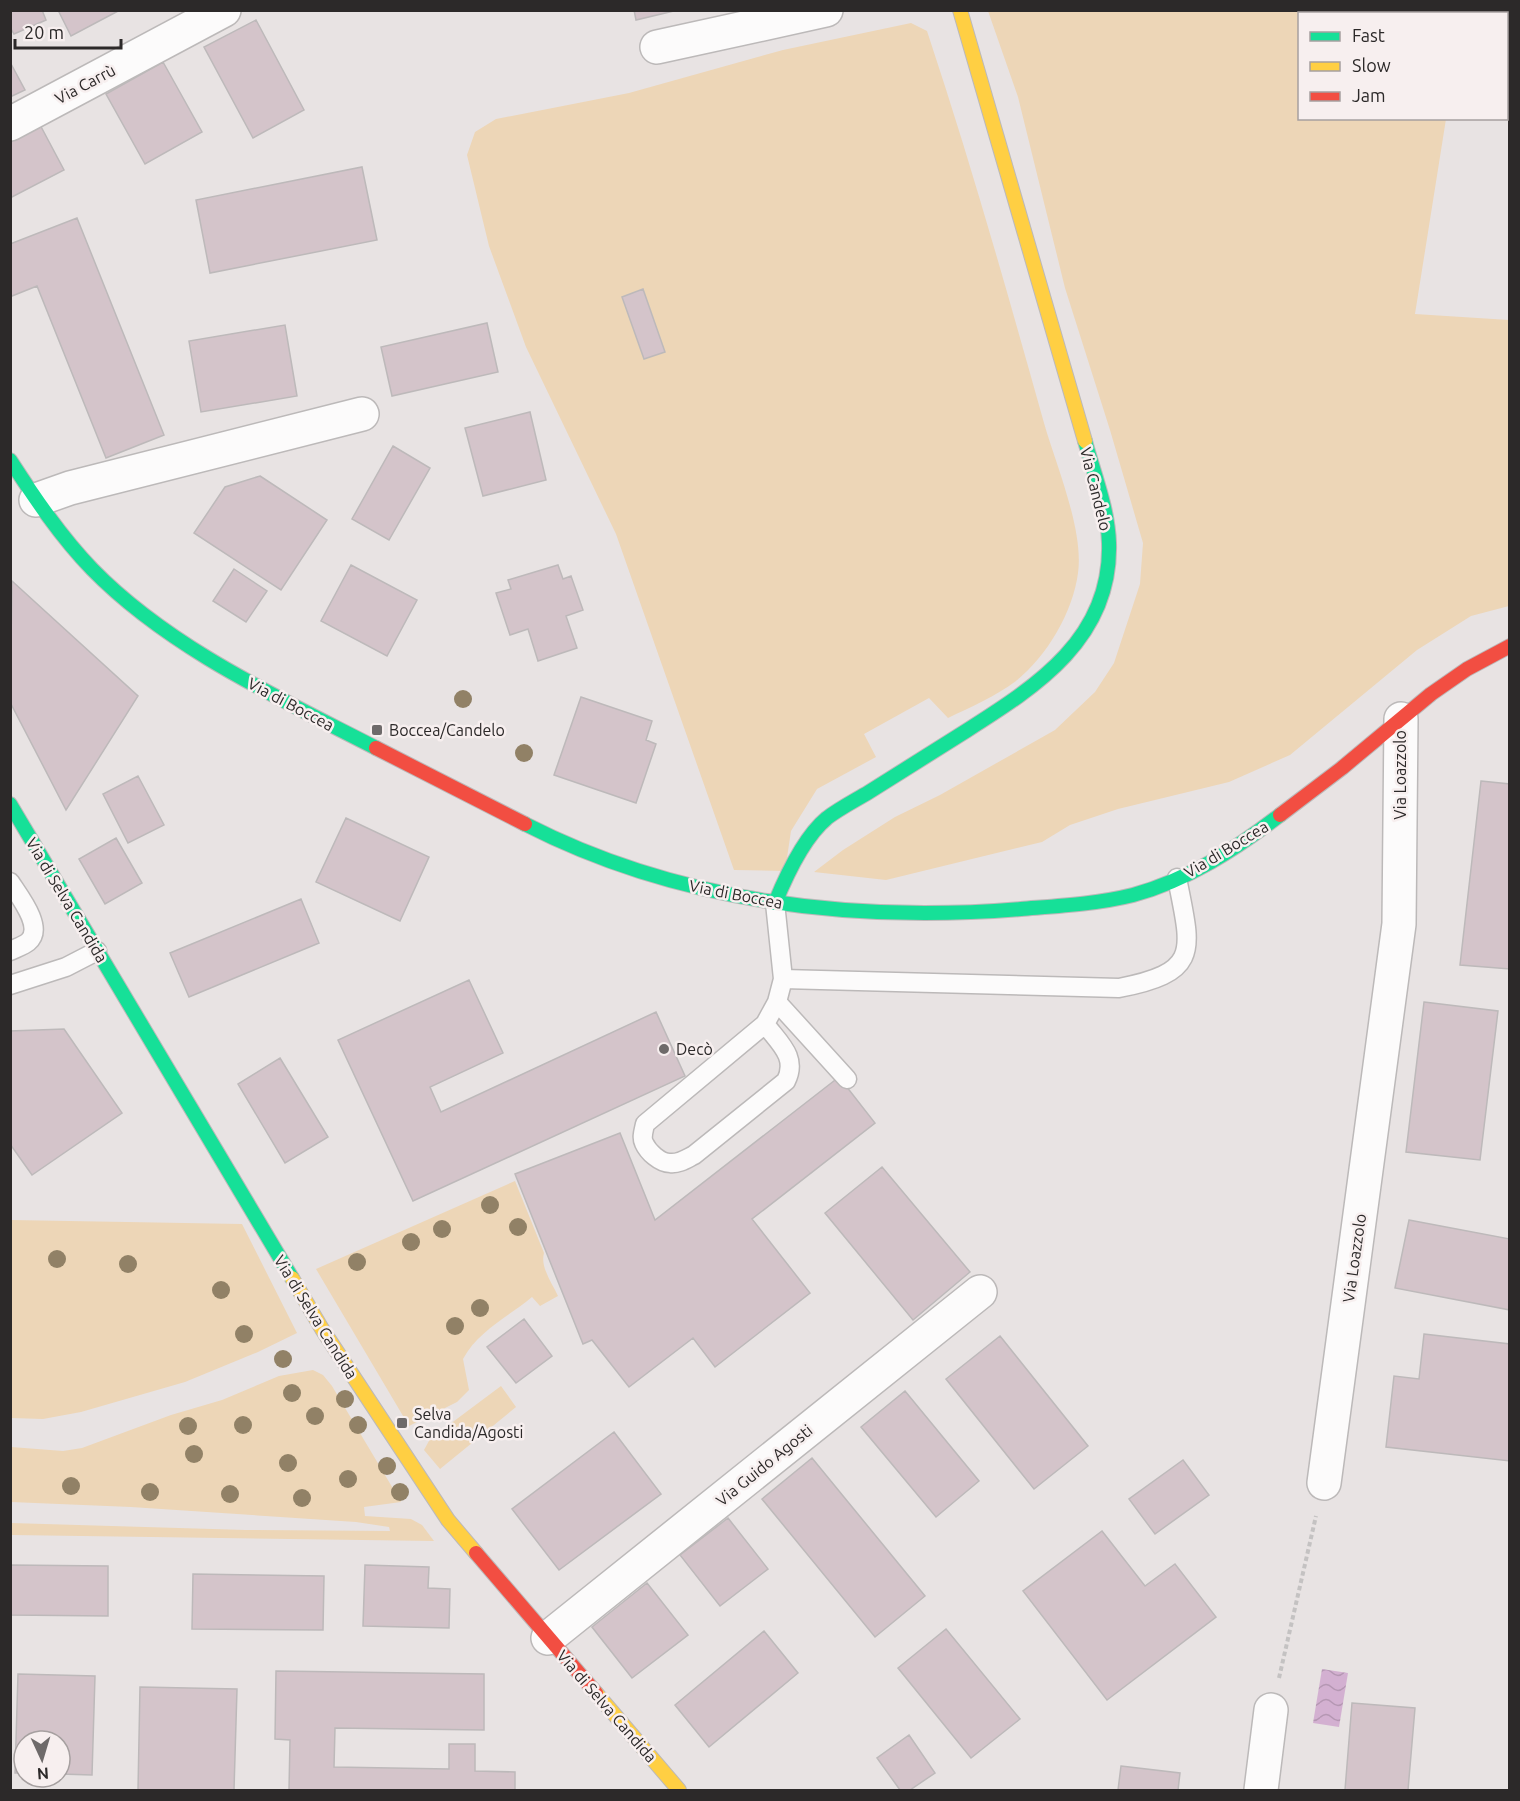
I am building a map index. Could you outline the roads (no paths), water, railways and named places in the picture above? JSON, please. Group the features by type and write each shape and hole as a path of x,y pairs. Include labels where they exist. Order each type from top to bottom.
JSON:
{"street":[{"name":"Via Carrù","path":"10,124 224,10"},
{"path":"657,47 826,10"},
{"name":"Via Candelo","path":"776,903 787,875 801,850 826,819 1017,699 1037,684 1073,649 1098,609 1105,587 1109,565 1109,541 1101,497 960,10"},
{"path":"32,502 70,488 362,414"},
{"name":"Via di Boccea","path":"10,454 32,502 85,561 119,594 194,651 286,702 546,835 582,851 694,887 776,903 846,910 948,913 1000,911 1100,901 1132,894 1201,868 1250,838 1342,768 1449,681 1509,646"},
{"name":"Via Loazzolo","path":"1324,1483 1400,924 1401,719"},
{"name":"Via di Selva Candida","path":"10,804 328,1339 448,1520 679,1791"},
{"name":"Via Guido Agosti","path":"548,1638 980,1292"},
{"path":"1261,1791 1271,1710"}],"lane":[{"path":"783,979 1119,988 1143,984 1167,976 1183,960 1189,937 1177,878"},
{"path":"10,882 32,919 34,932 29,941 10,951"},
{"path":"765,1024 790,1058 791,1071 786,1081 694,1155 668,1164 655,1157 644,1143 645,1124 765,1024 777,1002 783,979 776,903"},
{"path":"10,985 66,967 97,951"},
{"path":"777,1002 847,1079"}],"water":[{"path":"1322,1669 1348,1673 1339,1727 1313,1723"}],"place":[{"name":"Boccea/Candelo","path":"377,730"},
{"name":"Decò","path":"664,1049"},
{"name":"Selva Candida/Agosti","path":"402,1423"}]}
